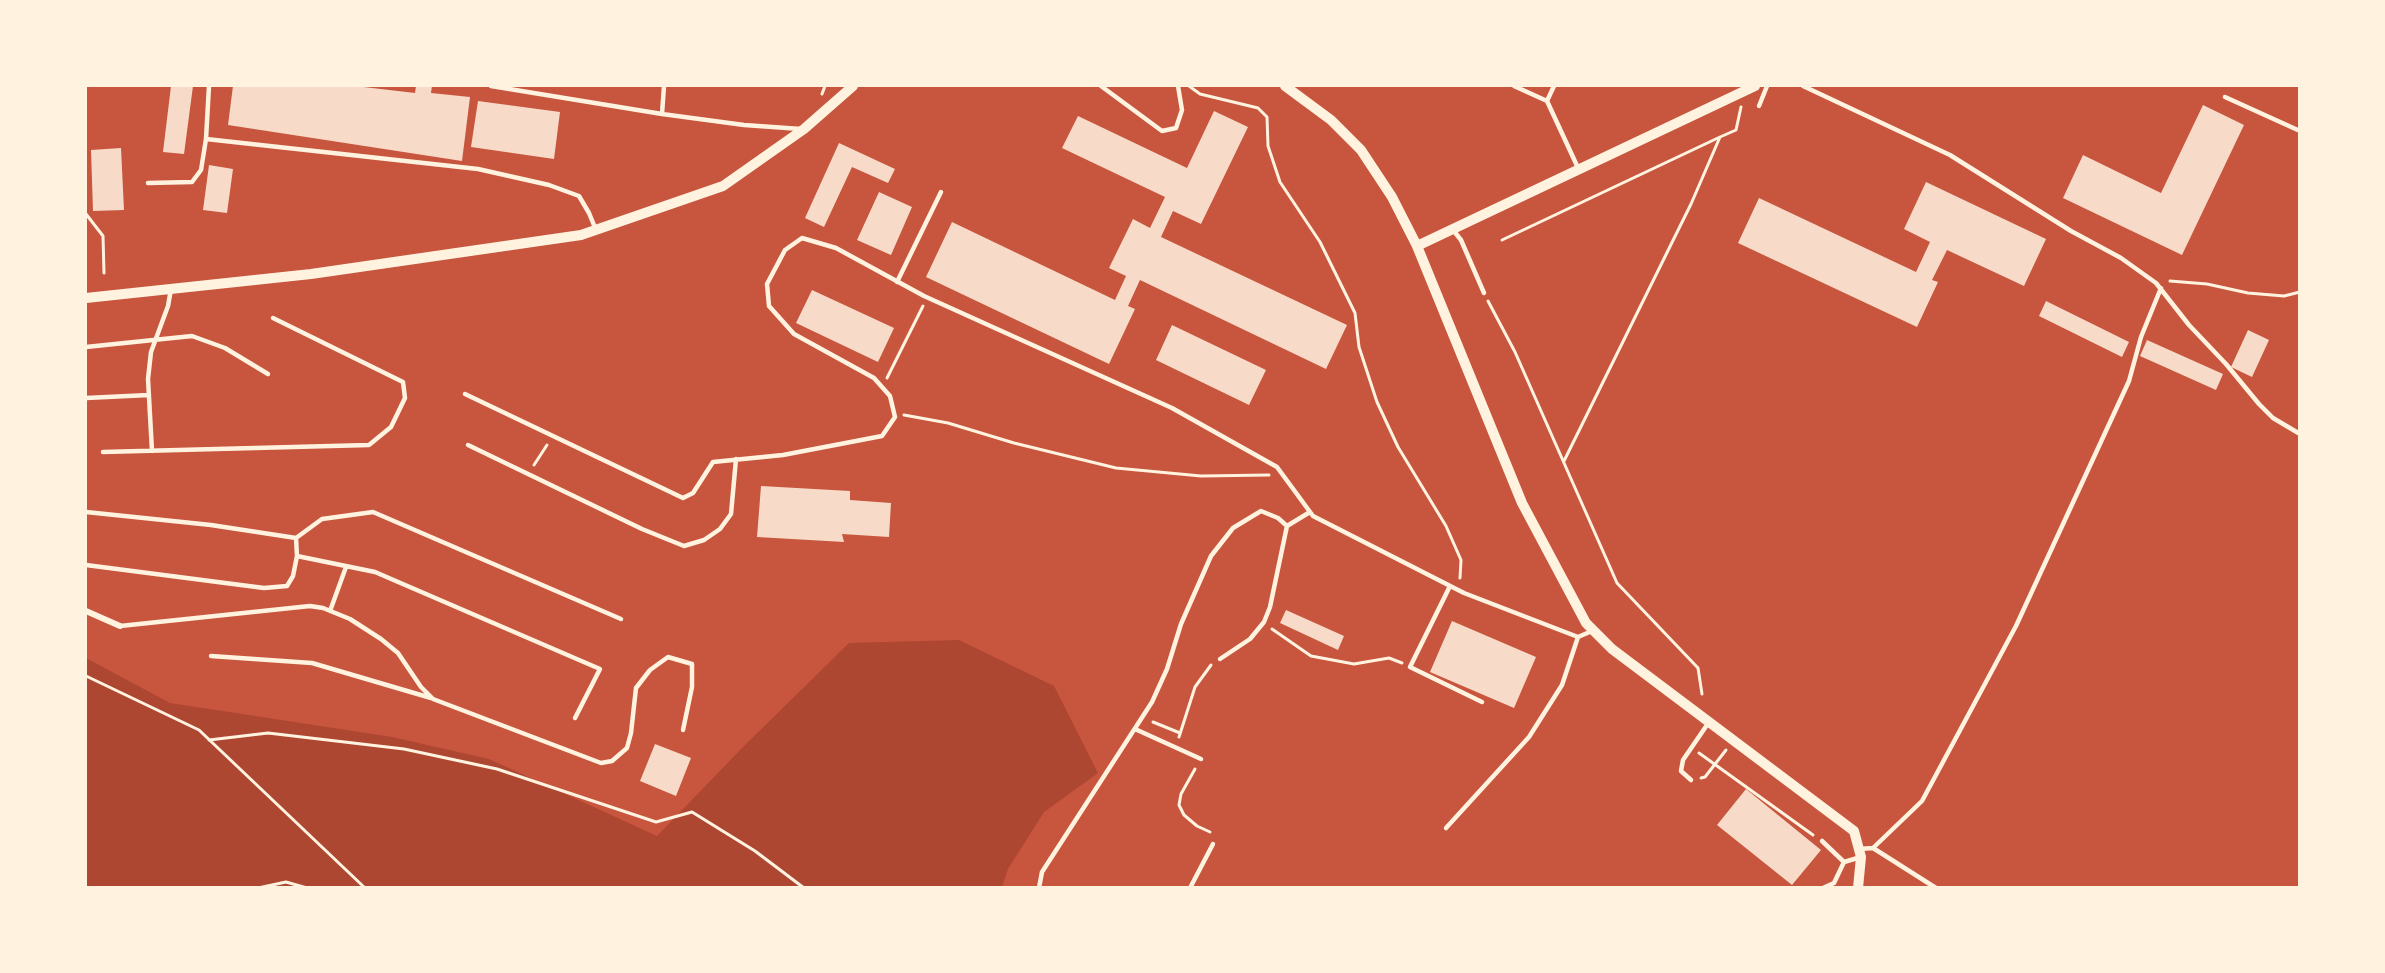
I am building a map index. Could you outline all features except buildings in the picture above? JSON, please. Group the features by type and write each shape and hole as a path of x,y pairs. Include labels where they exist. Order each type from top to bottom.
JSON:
{"street":[{"path":"86,298 311,274 581,235 723,186 804,129 853,86"},
{"path":"1286,86 1331,120 1361,150 1392,197 1417,246 1522,503 1581,615 1592,631 1612,650 1854,831 1860,853 1858,888"},
{"path":"1417,246 1755,86"},
{"path":"86,611 120,626"}],"lane":[{"path":"148,183 192,182 201,170 206,139 208,86"},
{"path":"491,86 662,114 744,125 804,129"},
{"path":"662,114 664,86"},
{"path":"1101,86 1162,131 1176,128 1182,110 1178,86"},
{"path":"1514,86 1547,101 1579,170"},
{"path":"1547,101 1554,86"},
{"path":"1759,106 1767,86"},
{"path":"1803,86 1950,155 2071,231 2121,258 2161,288 2188,325 2273,418 2300,434"},
{"path":"2225,97 2300,131"},
{"path":"206,139 478,169 549,185 579,196 596,230"},
{"path":"897,282 941,192"},
{"path":"1453,230 1461,240 1484,293"},
{"path":"465,394 683,498 693,493 713,462 783,455 882,435 895,417 890,396 874,378 794,334 769,306 767,284 785,250 802,238 836,248 927,297 1172,408 1277,467 1313,516 1449,586 1578,637 1592,631"},
{"path":"1823,888 1834,883 1844,862 1873,848 1922,801 2016,626 2129,381 2141,337 2161,288"},
{"path":"152,451 149,395 152,352 168,306 171,289"},
{"path":"103,452 369,445 391,427 405,398 403,382 273,318"},
{"path":"86,347 156,342 192,336 225,348 268,374"},
{"path":"86,398 149,395"},
{"path":"468,445 642,529 684,546 704,540 720,529 731,514 736,459"},
{"path":"1039,888 1042,872 1152,702 1167,669 1181,624 1211,556 1233,528 1261,511 1278,518 1287,526"},
{"path":"86,512 211,525 296,538 322,519 373,512 445,541 621,619"},
{"path":"1220,659 1250,639 1264,622 1270,608 1287,526 1310,512"},
{"path":"86,565 264,588 287,586 293,576 297,556 296,538"},
{"path":"297,556 375,572 600,669 575,718"},
{"path":"330,611 346,567"},
{"path":"1449,586 1410,667 1482,702"},
{"path":"120,626 310,606 330,611 381,639 398,653 421,687 433,699"},
{"path":"1446,828 1528,737 1562,685 1578,637"},
{"path":"211,656 312,663 433,699 601,763 612,761 627,748 636,688 650,670 668,657 692,664 692,687 683,730"},
{"path":"1692,780 1681,771 1683,760 1709,722"},
{"path":"1135,729 1201,759"},
{"path":"1822,842 1844,862"},
{"path":"1190,888 1213,843"},
{"path":"1873,848 1936,888"}],"path":[{"path":"1188,86 1200,93 1258,108 1268,117 1268,146 1280,182 1320,242 1355,313 1359,347 1377,402 1398,447 1446,526 1461,560 1461,576"},
{"path":"1502,240 1736,130 1742,106"},
{"path":"1564,461 1691,204 1720,137"},
{"path":"86,214 103,236 104,273"},
{"path":"2156,283 2175,280 2248,293 2284,296 2300,292"},
{"path":"1484,293 1515,352 1617,583 1698,668 1702,694"},
{"path":"882,387 927,297"},
{"path":"894,413 948,423 1014,443 1116,468 1202,476 1283,475"},
{"path":"528,474 553,436"},
{"path":"1264,622 1311,656 1354,664 1389,658 1410,667"},
{"path":"1175,747 1195,687 1210,665 1220,659"},
{"path":"86,676 199,730 365,888"},
{"path":"1143,717 1180,734"},
{"path":"209,740 268,734 404,749 497,769 656,822 692,812 755,850 804,888"},
{"path":"1692,780 1705,777 1727,749"},
{"path":"1201,759 1181,795 1179,805 1184,815 1197,826 1213,833 1215,837 1213,843"},
{"path":"1709,760 1822,842"},
{"path":"258,888 286,882 307,888"},
{"path":"281,888 286,882"}],"shaded area":[{"path":"959,640 1054,686 1098,773 1044,812 1008,869 1002,887 86,887 86,658 170,703 392,737 489,759 657,836 849,643"}]}
